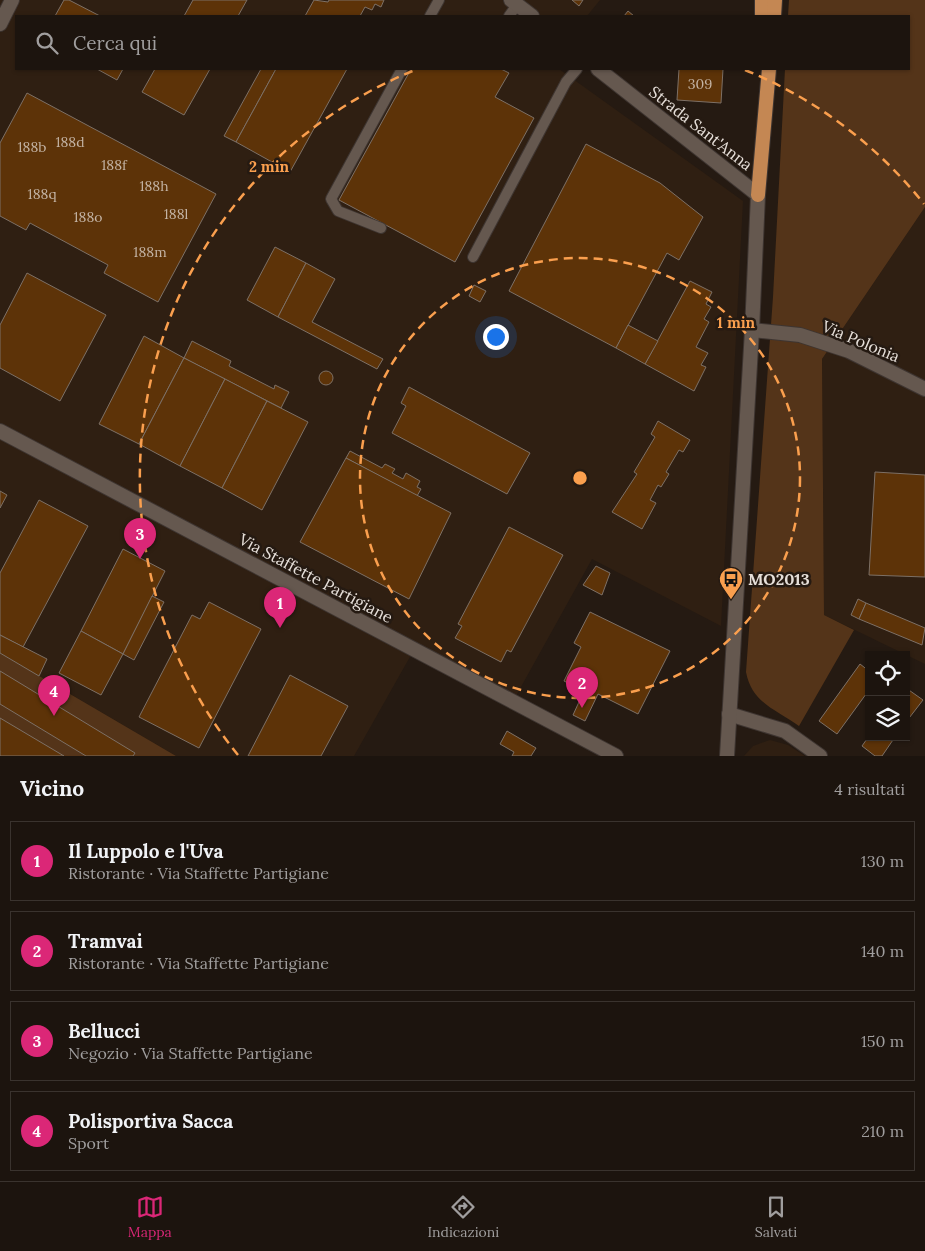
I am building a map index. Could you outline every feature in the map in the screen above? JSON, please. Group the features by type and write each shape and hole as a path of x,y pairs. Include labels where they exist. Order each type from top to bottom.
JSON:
{"highway":[{"path":"762,0 762,15"},
{"path":"774,15 775,0"},
{"path":"758,195 760,70"},
{"path":"758,195 769,70"}],"street":[{"path":"0,24 12,0"},
{"path":"514,2 531,15"},
{"name":"Strada Sant'Anna","path":"599,70 758,195"},
{"path":"727,756 758,195"},
{"name":"Via Polonia","path":"752,330 800,335 849,351 925,389"},
{"name":"Via Staffette Partigiane","path":"0,432 616,756"},
{"path":"729,714 784,731 820,756"}],"lane":[{"path":"431,15 439,0"},
{"path":"509,15 514,2"},
{"path":"381,228 338,211 331,199 401,70"},
{"path":"473,257 566,82 576,70"}],"shaded area":[{"path":"0,0 600,0 588,15 15,15 15,70 560,70 743,201 721,626 592,559 512,703 411,655 354,756 176,756 0,653"},
{"path":"789,0 925,0 925,207 822,359 824,615 854,630 799,726 773,710 759,698 749,683 746,672 773,297 785,70 910,70 910,15 788,15"},
{"path":"925,207 925,664 910,657 910,651 898,651 824,615 822,359"},
{"path":"0,653 176,756 0,756"},
{"path":"770,740 788,745 805,756 744,756 753,746"}],"building":[{"path":"64,0 69,0 98,15 56,15"},
{"path":"193,0 247,0 239,15 185,15"},
{"path":"314,0 328,2 329,0 384,0 381,7 375,4 372,10 365,7 361,15 306,15"},
{"path":"572,0 583,0 579,6"},
{"path":"628,11 633,15 625,15"},
{"path":"99,70 122,70 117,80"},
{"path":"154,70 209,70 184,115 142,92"},
{"path":"260,70 275,70 236,142 224,136"},
{"path":"275,70 346,70 290,172 236,142"},
{"path":"410,70 503,70 509,73 495,97 534,118 455,262 339,200"},
{"path":"679,70 723,70 721,103 677,100"},
{"path":"27,93 216,194 158,302 104,273 108,265 30,223 26,230 0,216 0,143"},
{"path":"586,144 660,183 703,217 679,260 667,253 616,348 509,291"},
{"path":"275,247 306,263 278,317 247,300"},
{"path":"306,263 335,279 312,322 383,359 377,369 278,317"},
{"path":"27,273 106,315 60,401 0,368 0,325"},
{"path":"690,281 712,292 706,304 711,307 704,319 709,322 696,347 708,353 701,365 706,367 694,391 645,364"},
{"path":"474,285 486,291 480,302 469,296"},
{"path":"628,325 658,341 645,364 616,348"},
{"path":"144,336 184,358 139,444 99,424"},
{"path":"192,341 231,361 229,366 274,389 275,385 289,392 281,408 184,358"},
{"path":"184,358 225,379 180,466 139,444"},
{"path":"323,371 329,371 333,378 329,385 323,385 319,381 319,375"},
{"path":"225,379 267,401 222,488 180,466"},
{"path":"409,387 530,453 507,494 392,433 406,406 401,403"},
{"path":"267,401 308,422 262,510 222,488"},
{"path":"658,421 690,440 683,452 679,450 666,472 669,474 661,487 658,485 650,500 656,503 642,529 612,512 637,474 634,472 655,437 651,434"},
{"path":"350,451 382,468 385,464 395,469 392,473 403,479 406,473 420,481 417,487 421,489 417,496 346,458"},
{"path":"346,458 451,513 409,599 300,542"},
{"path":"875,472 925,475 925,577 869,575"},
{"path":"0,491 7,495 0,508"},
{"path":"39,500 88,526 23,647 0,635 0,573"},
{"path":"509,527 563,555 511,652 507,650 501,662 455,638 462,626 458,624"},
{"path":"123,549 165,571 123,654 81,631"},
{"path":"596,566 610,573 602,595 583,585"},
{"path":"152,596 164,602 134,660 123,654"},
{"path":"858,599 866,603 859,619 851,615"},
{"path":"209,602 261,629 199,748 139,717 192,615 200,619"},
{"path":"866,603 925,628 922,645 859,619"},
{"path":"590,612 670,651 638,714 598,694 585,721 573,715 584,691 564,681 581,647 574,643"},
{"path":"81,631 123,654 101,695 59,673"},
{"path":"0,635 47,659 39,676 0,653"},
{"path":"860,664 865,668 865,696 837,734 819,721"},
{"path":"0,671 135,753 133,756 86,756 0,704"},
{"path":"290,675 348,706 321,756 248,756"},
{"path":"910,691 923,700 910,717"},
{"path":"0,718 64,756 0,756"},
{"path":"507,731 536,748 531,756 512,756 514,752 500,744"},
{"path":"866,741 892,741 882,756 875,756 862,746"}],"place":[{"name":"Bellucci","path":"140,559"},
{"name":"MO2013","path":"731,600"},
{"name":"Il Luppolo e l'Uva","path":"280,628"},
{"name":"Tramvai","path":"582,708"},
{"name":"Polisportiva Sacca","path":"54,716"}]}
